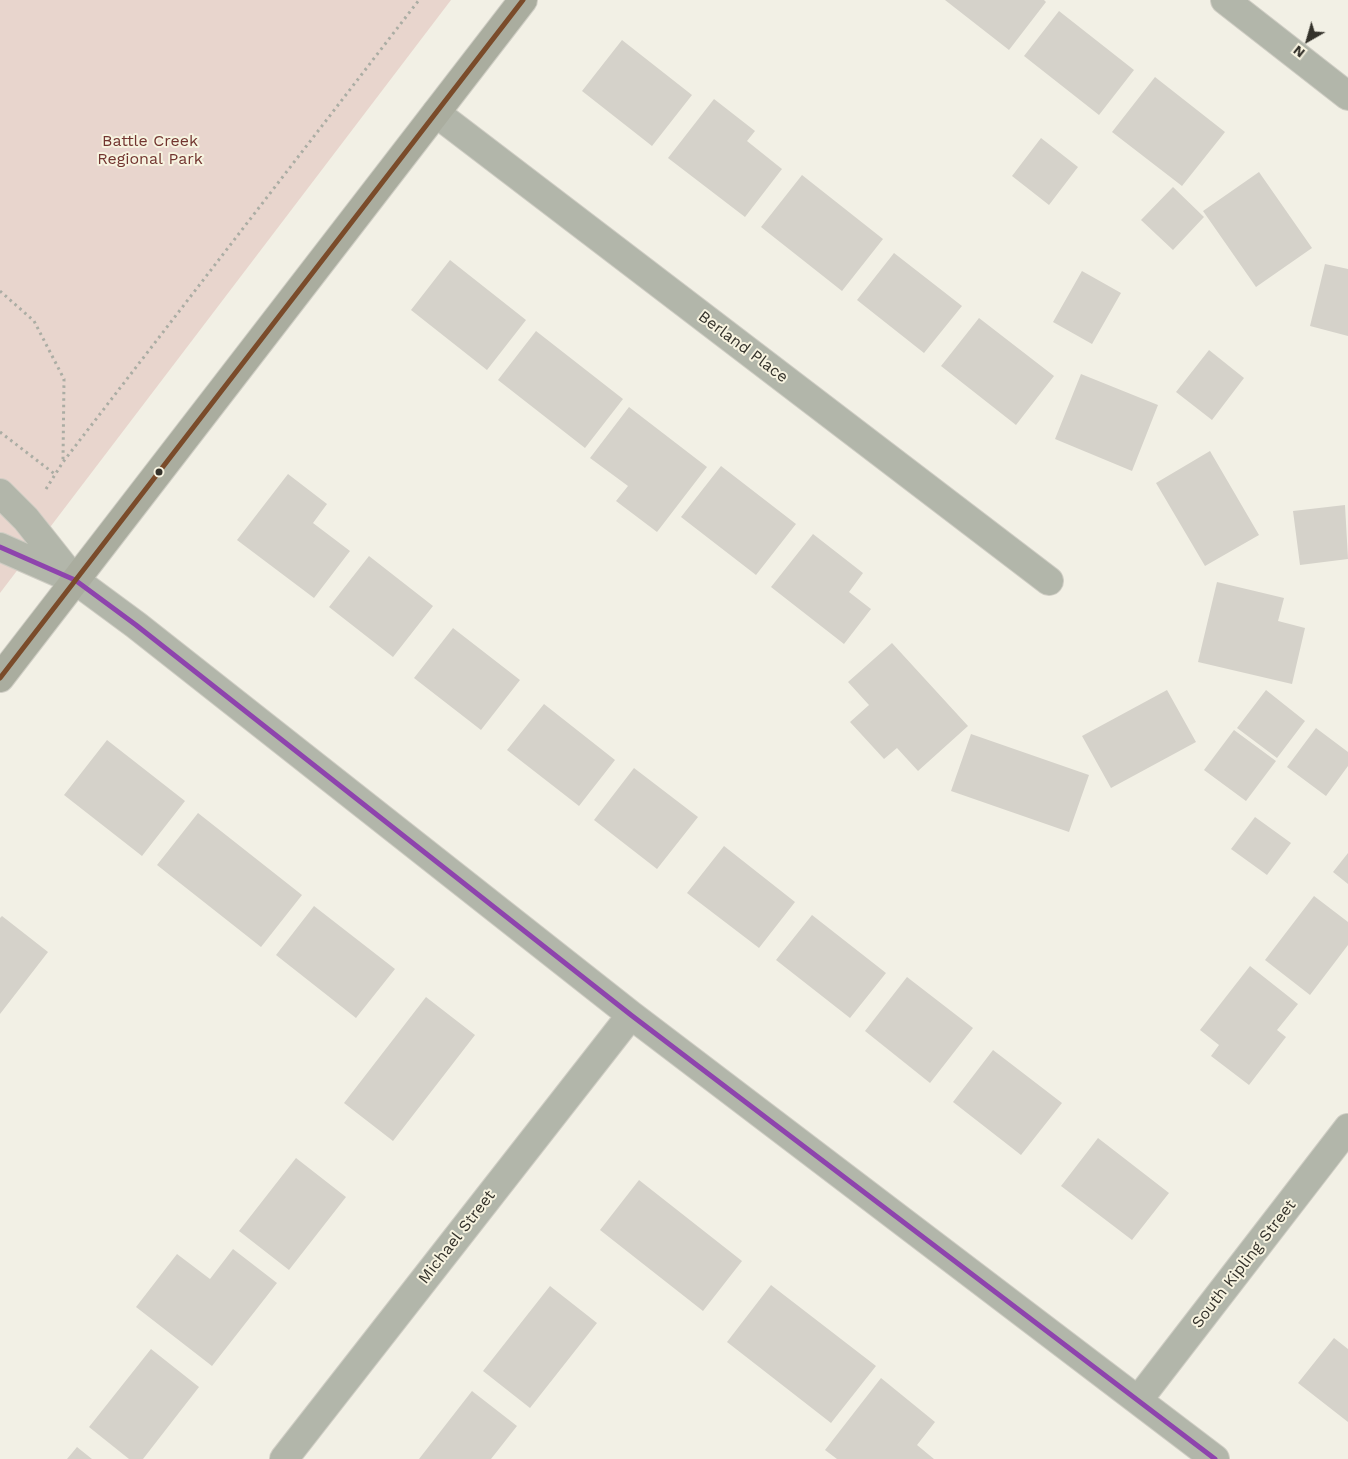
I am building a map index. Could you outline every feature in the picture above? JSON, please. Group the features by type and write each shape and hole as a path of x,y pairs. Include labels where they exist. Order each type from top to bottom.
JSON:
{"main road":[{"path":"0,678 523,0"}],"street":[{"path":"1225,0 1348,96"},
{"name":"Berland Place","path":"436,113 1049,581"},
{"path":"0,493 26,519 75,580"},
{"path":"0,547 75,580 136,625 631,1015 1216,1459"},
{"name":"Michael Street","path":"284,1459 631,1015"},
{"name":"South Kipling Street","path":"1139,1399 1348,1128"}],"path":[{"path":"0,432 56,475 63,462 420,0"},
{"path":"0,291 34,321 64,379 63,462"}],"green space":[{"name":"Battle Creek Regional Park","path":"0,0 451,0 0,593"}],"building":[{"path":"945,0 1044,0 1046,2 1009,50"},
{"path":"1059,11 1134,70 1099,115 1024,56"},
{"path":"622,40 692,95 652,146 582,91"},
{"path":"1155,77 1225,132 1182,186 1112,132"},
{"path":"714,99 755,131 747,141 782,169 745,217 668,158"},
{"path":"1041,138 1078,167 1049,205 1012,176"},
{"path":"1259,172 1312,248 1256,287 1203,211"},
{"path":"802,175 883,239 842,291 761,227"},
{"path":"1173,187 1204,217 1173,250 1141,220"},
{"path":"894,253 962,306 924,353 857,300"},
{"path":"450,260 526,320 487,370 411,310"},
{"path":"1325,264 1348,269 1348,336 1310,326"},
{"path":"1082,271 1121,293 1092,344 1053,322"},
{"path":"979,318 1054,376 1016,425 941,366"},
{"path":"536,331 623,399 585,448 498,380"},
{"path":"1209,350 1244,378 1212,420 1176,392"},
{"path":"1081,374 1158,405 1132,471 1055,439"},
{"path":"629,407 707,467 657,532 616,501 628,486 590,458"},
{"path":"1210,451 1259,535 1205,566 1156,483"},
{"path":"721,466 796,524 756,575 681,517"},
{"path":"288,474 327,504 313,523 350,551 314,598 237,540"},
{"path":"1345,505 1348,559 1300,565 1293,511"},
{"path":"813,534 863,573 849,592 871,609 844,644 771,587"},
{"path":"369,556 433,606 393,657 329,607"},
{"path":"1217,582 1284,598 1278,621 1305,628 1292,684 1198,662"},
{"path":"453,628 520,680 481,730 414,678"},
{"path":"892,643 968,726 918,771 897,748 884,759 850,722 869,705 848,682"},
{"path":"1167,690 1196,742 1111,788 1082,736"},
{"path":"1266,690 1305,721 1277,758 1237,728"},
{"path":"544,704 615,760 579,806 507,750"},
{"path":"1316,728 1348,752 1348,766 1326,796 1287,767"},
{"path":"1234,730 1276,761 1246,801 1204,770"},
{"path":"971,734 1089,775 1069,832 951,791"},
{"path":"107,740 185,801 142,856 64,795"},
{"path":"634,768 698,817 657,869 594,820"},
{"path":"198,813 302,895 261,947 157,865"},
{"path":"1255,817 1291,843 1267,875 1231,849"},
{"path":"724,846 795,902 759,948 687,893"},
{"path":"1348,853 1348,884 1333,872"},
{"path":"1314,896 1348,922 1348,945 1310,995 1265,960"},
{"path":"314,906 395,969 356,1018 276,955"},
{"path":"812,915 886,973 850,1018 776,960"},
{"path":"2,916 48,952 0,1014 0,918"},
{"path":"1250,966 1298,1004 1277,1030 1286,1037 1249,1085 1211,1056 1219,1045 1200,1030"},
{"path":"907,977 973,1028 930,1083 865,1031"},
{"path":"426,997 475,1035 393,1141 344,1103"},
{"path":"993,1050 1062,1103 1021,1155 953,1102"},
{"path":"1098,1138 1169,1193 1132,1240 1061,1186"},
{"path":"296,1158 346,1197 289,1270 239,1231"},
{"path":"639,1180 742,1261 703,1311 600,1230"},
{"path":"233,1249 277,1283 212,1366 136,1307 177,1254 210,1279"},
{"path":"771,1285 876,1366 831,1423 727,1342"},
{"path":"550,1286 597,1323 530,1408 483,1371"},
{"path":"1334,1338 1348,1349 1348,1422 1298,1383"},
{"path":"151,1349 199,1387 143,1459 129,1459 89,1427"},
{"path":"881,1378 935,1422 917,1445 934,1459 837,1459 825,1450"},
{"path":"472,1391 517,1426 491,1459 419,1459"},
{"path":"77,1447 92,1459 67,1459"}],"transit line":[{"path":"0,678 523,0"},
{"path":"0,547 75,580 136,625 631,1015 1215,1459"}]}
